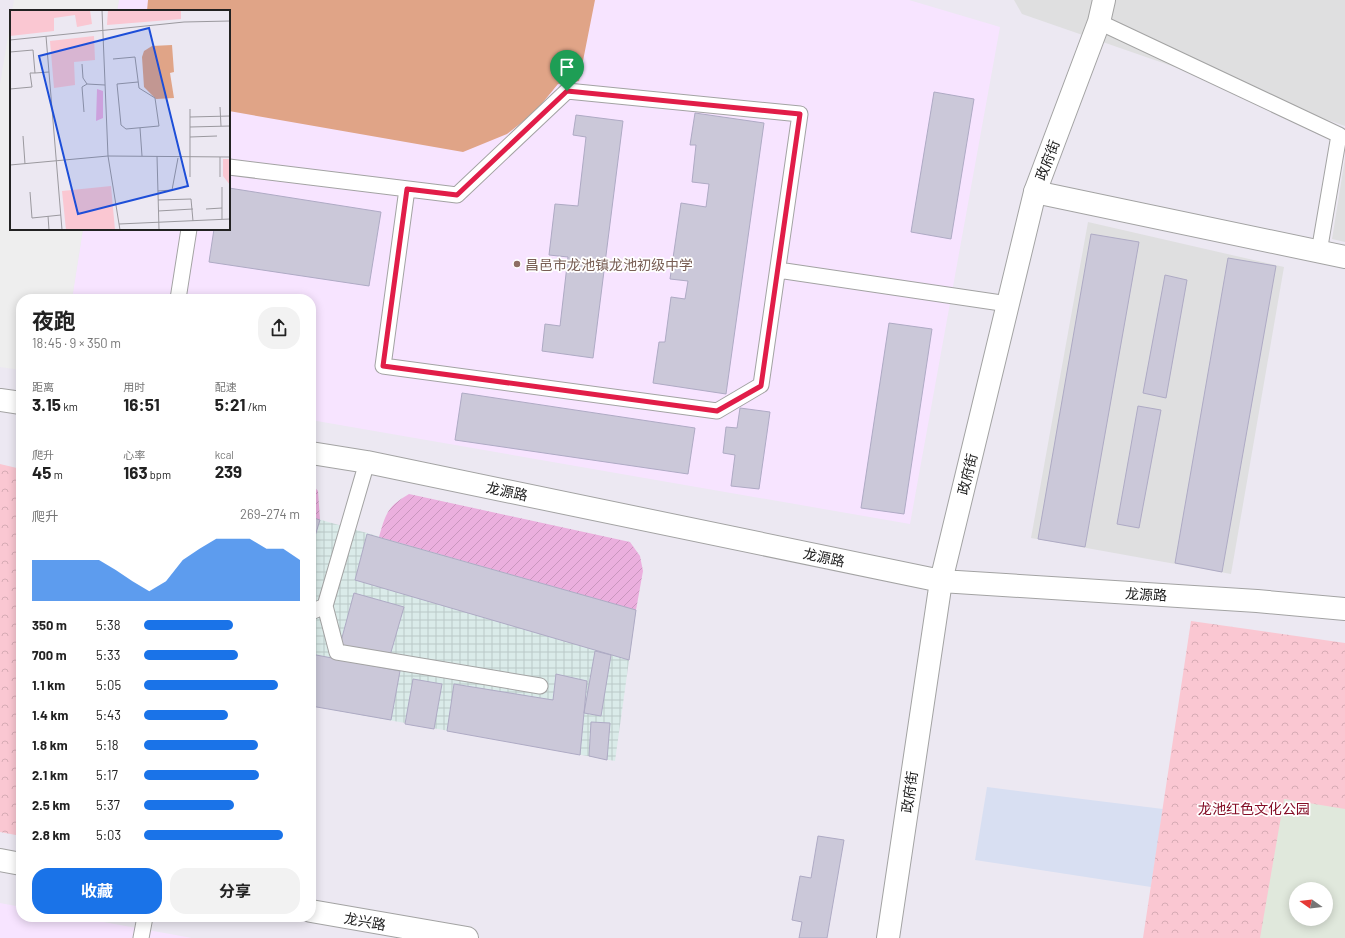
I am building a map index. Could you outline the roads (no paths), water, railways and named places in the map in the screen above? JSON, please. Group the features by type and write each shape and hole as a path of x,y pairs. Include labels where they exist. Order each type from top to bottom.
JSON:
{"street":[{"name":"政府街","path":"888,938 941,581 1036,192 1099,22 1104,0"},
{"path":"1036,192 1345,257"},
{"path":"0,400 16,402"},
{"name":"龙源路","path":"316,454 367,462 941,581 1257,600 1345,609"},
{"path":"0,860 16,863"},
{"name":"龙兴路","path":"316,912 467,938"}],"lane":[{"path":"1099,22 1339,135 1319,252"},
{"path":"230,167 457,195 567,91 800,114 761,386 717,411 383,366 407,189"},
{"path":"179,294 188,230"},
{"path":"778,270 1008,304"},
{"path":"367,462 325,606 337,652 540,686"},
{"path":"316,610 325,606"},
{"path":"141,938 144,922"}],"place":[{"name":"昌邑市龙池镇龙池初级中学","path":"517,264"}],"park label":[{"name":"龙池红色文化公园","path":"1254,808"}]}
